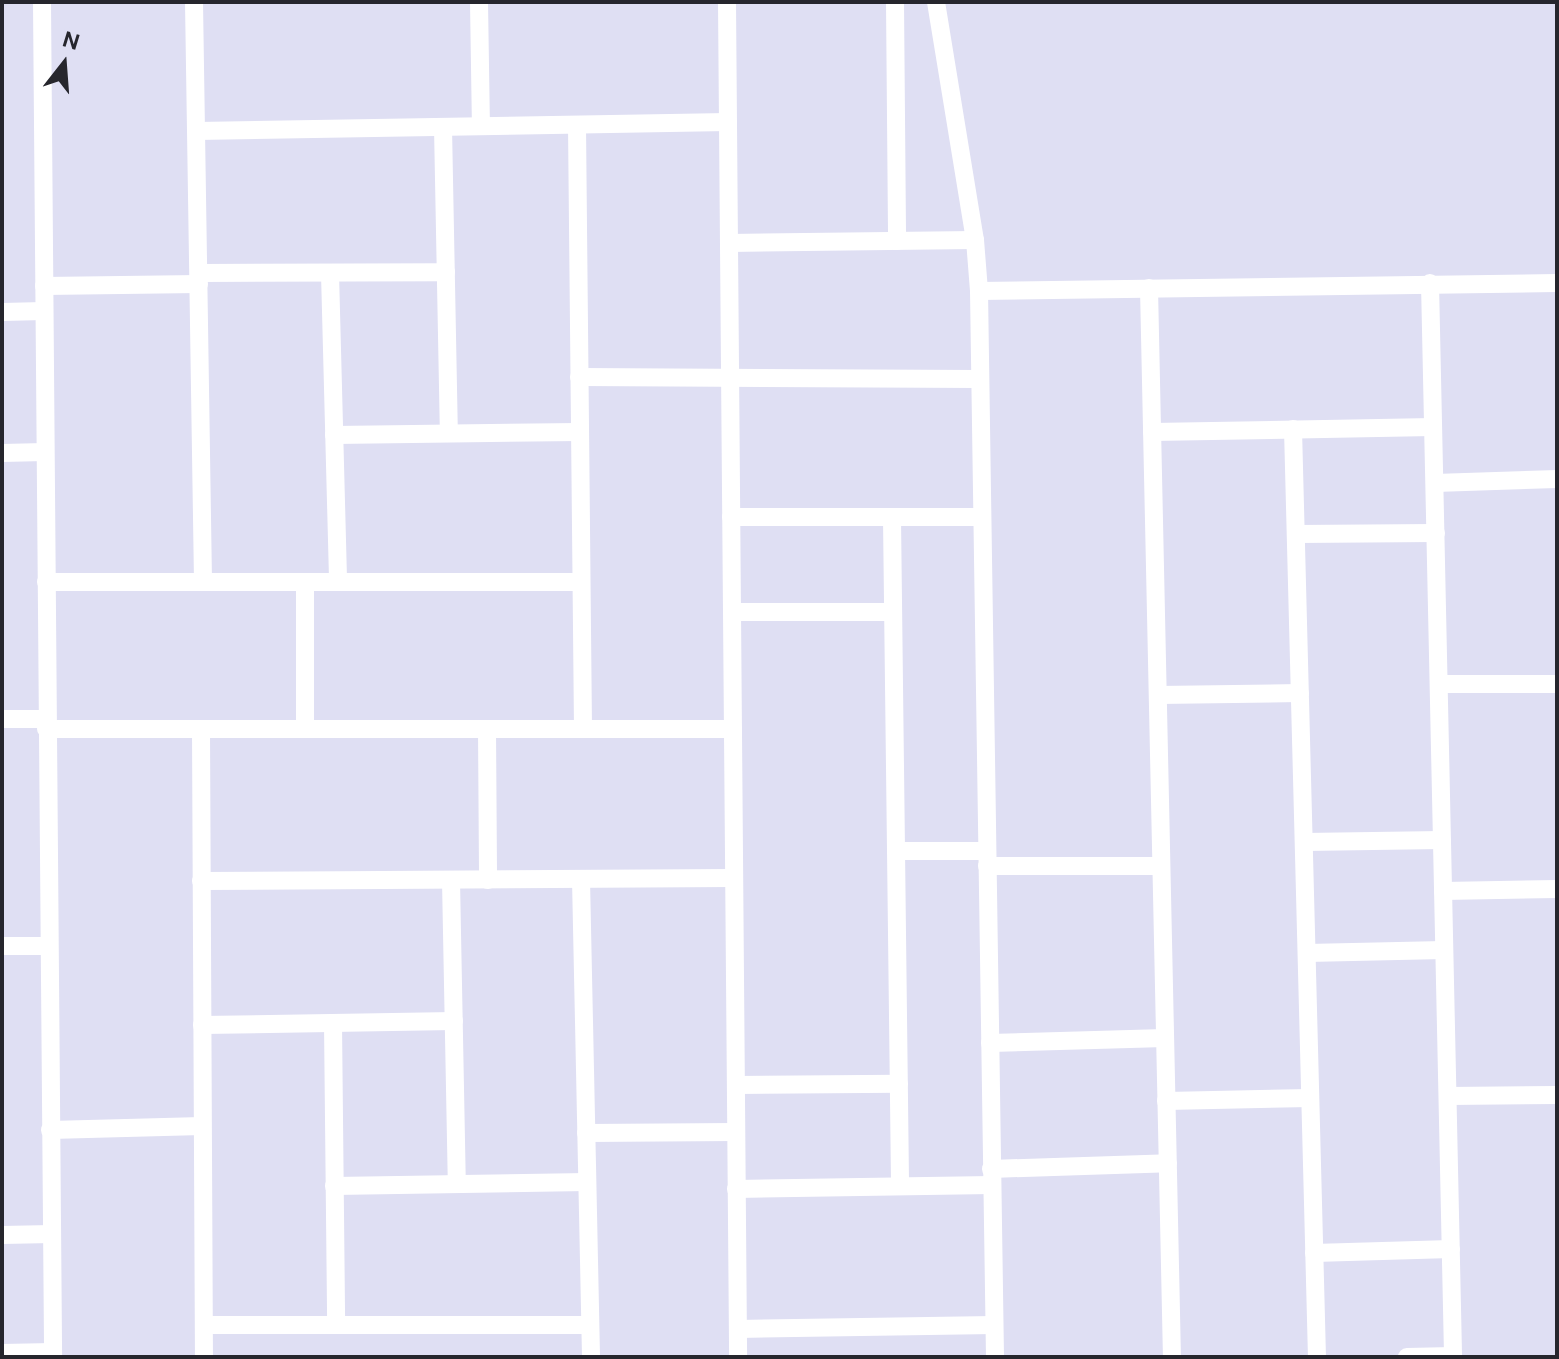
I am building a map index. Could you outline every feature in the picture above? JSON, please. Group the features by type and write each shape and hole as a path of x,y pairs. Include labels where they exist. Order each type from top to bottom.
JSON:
{"street":[{"path":"2,1353 53,1355 42,2"},
{"path":"194,2 203,582"},
{"path":"479,2 481,126"},
{"path":"727,2 738,1357"},
{"path":"895,2 897,241"},
{"path":"936,2 975,240 979,291 995,1357"},
{"path":"197,131 728,122"},
{"path":"577,125 583,729"},
{"path":"443,127 449,433"},
{"path":"729,243 975,240"},
{"path":"44,286 330,273 446,272"},
{"path":"330,273 338,582"},
{"path":"1407,1357 1453,1356 1430,283"},
{"path":"979,291 1557,283"},
{"path":"1149,288 1172,1357"},
{"path":"2,312 44,311"},
{"path":"579,377 980,379"},
{"path":"1152,432 1433,427"},
{"path":"1293,429 1317,1357"},
{"path":"334,435 580,432"},
{"path":"2,453 45,452"},
{"path":"1435,483 1557,479"},
{"path":"731,517 982,517"},
{"path":"892,518 900,1186"},
{"path":"1296,534 1436,533"},
{"path":"46,582 581,582"},
{"path":"305,582 305,729"},
{"path":"732,612 893,612"},
{"path":"1439,684 1557,684"},
{"path":"1158,695 1300,693"},
{"path":"2,719 46,724 201,729 733,729"},
{"path":"201,729 204,1357"},
{"path":"487,729 488,880"},
{"path":"1304,842 1442,840"},
{"path":"896,851 1161,866"},
{"path":"201,881 734,878"},
{"path":"581,879 591,1357"},
{"path":"451,880 457,1184"},
{"path":"1443,891 1557,889"},
{"path":"2,946 48,946"},
{"path":"1307,953 1444,950"},
{"path":"202,1025 454,1021"},
{"path":"333,1023 336,1325"},
{"path":"990,1043 1165,1038"},
{"path":"736,1085 899,1084"},
{"path":"1448,1096 1557,1095"},
{"path":"1166,1101 1310,1098"},
{"path":"50,1130 202,1126"},
{"path":"586,1133 736,1132"},
{"path":"736,1189 900,1186 1168,1163"},
{"path":"334,1186 587,1182"},
{"path":"2,1235 52,1234"},
{"path":"1314,1253 1451,1249"},
{"path":"204,1325 590,1325"},
{"path":"738,1329 994,1325"}]}
